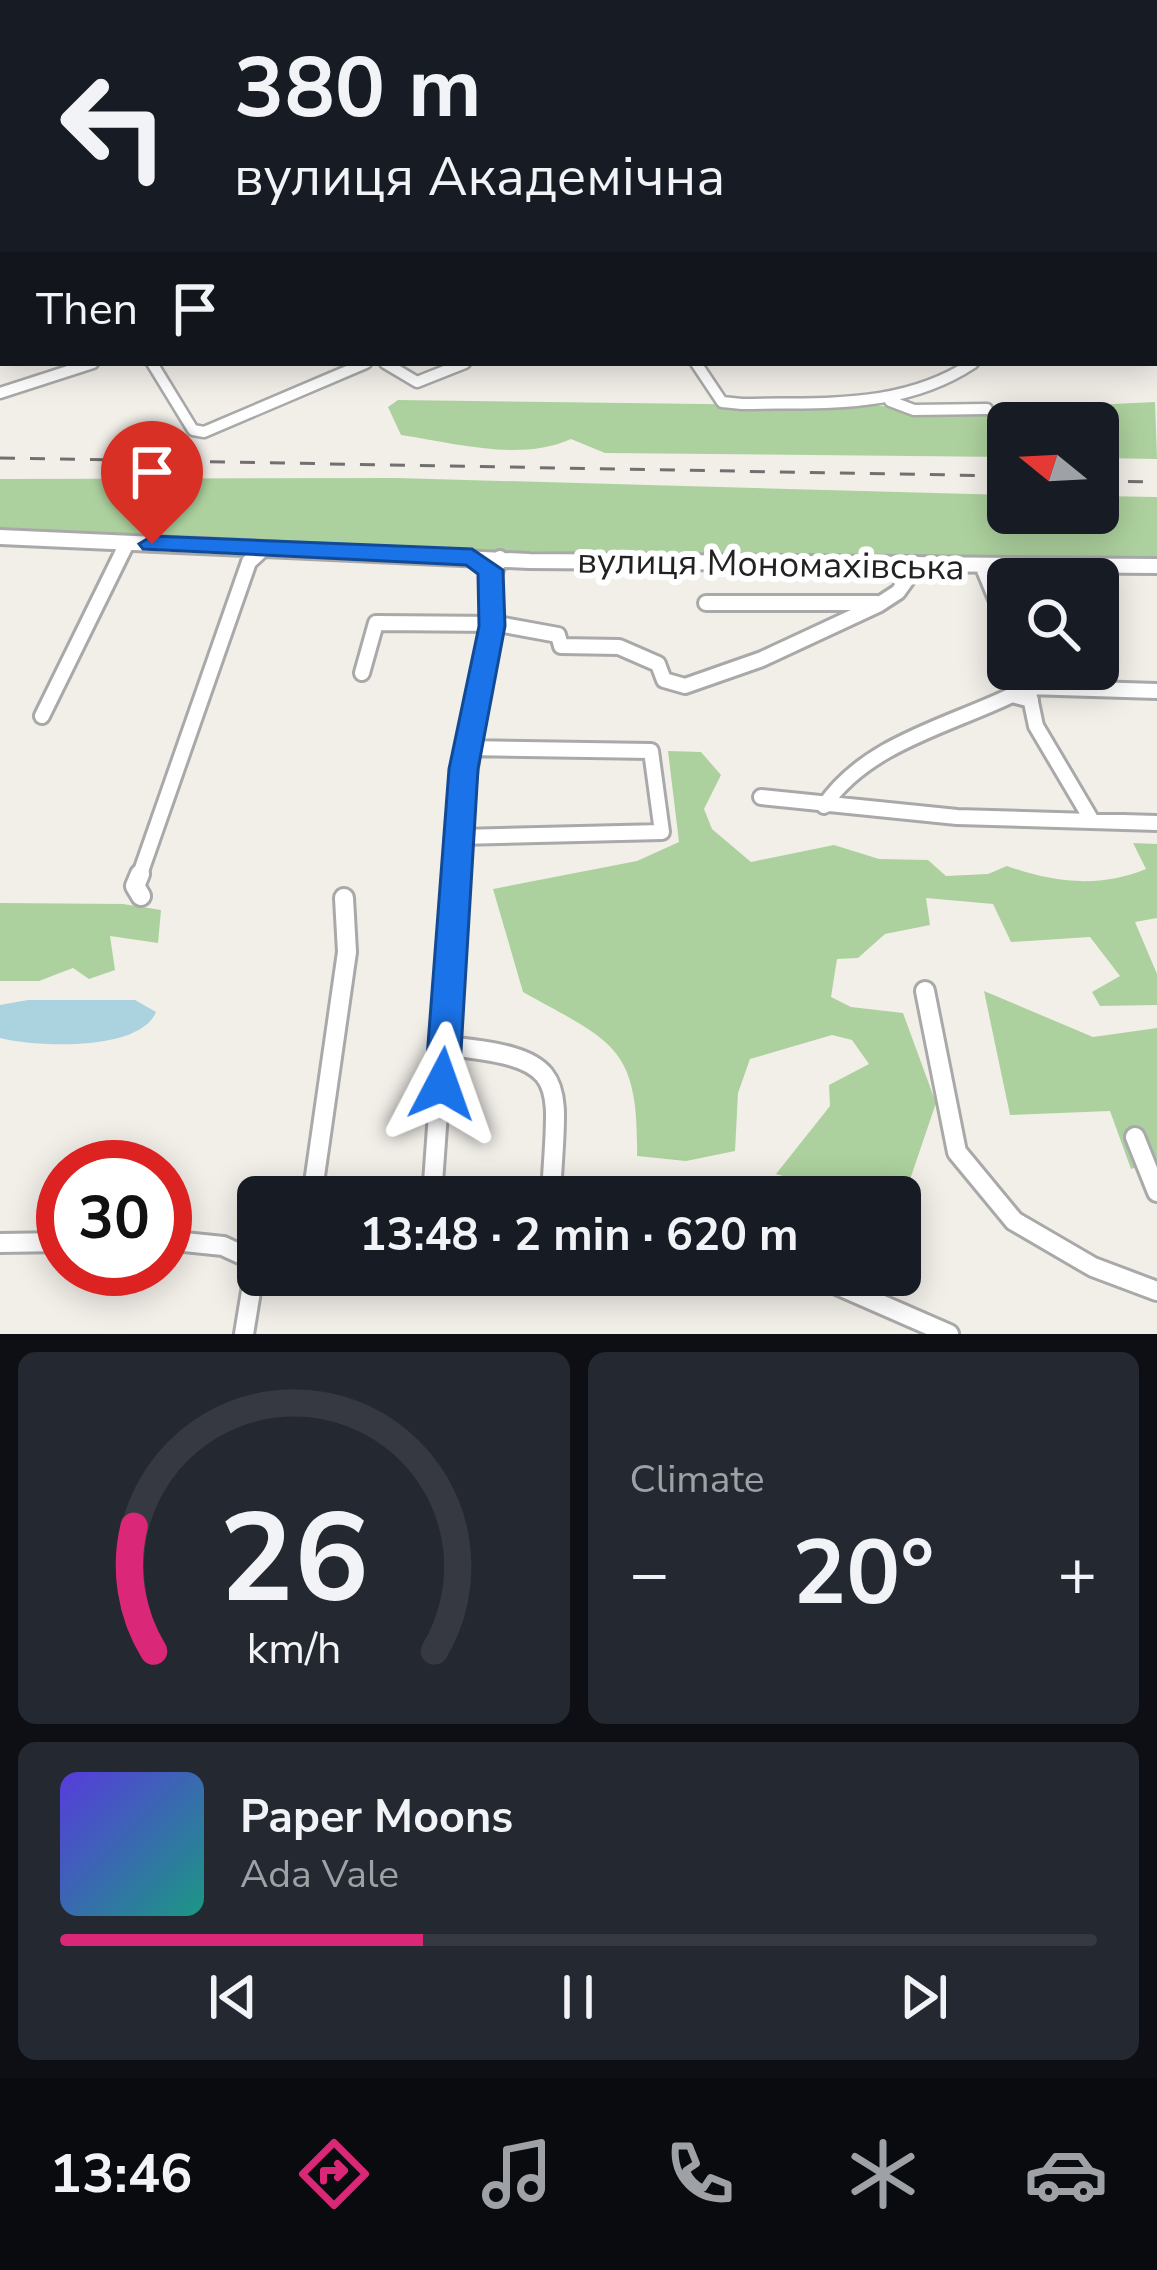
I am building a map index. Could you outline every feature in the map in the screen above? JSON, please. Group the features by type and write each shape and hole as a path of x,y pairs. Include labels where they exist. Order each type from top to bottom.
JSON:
{"street":[{"path":"0,393 85,366"},
{"path":"154,366 193,430 204,432 359,366"},
{"path":"390,366 417,382 457,366"},
{"path":"698,366 722,402 890,401 946,381 968,366"},
{"path":"890,401 914,410 987,410"},
{"path":"0,537 472,557 495,564 492,626 466,748 434,1176"},
{"path":"42,716 127,543"},
{"path":"138,891 253,551"},
{"name":"вулиця Мономахівська","path":"495,564 1157,566"},
{"path":"362,674 376,623 492,626 558,635 561,646 632,650 658,664 664,680 686,686 762,659 882,603 919,564"},
{"path":"982,565 987,577"},
{"path":"706,604 882,603"},
{"path":"1029,690 1046,744 1091,818"},
{"path":"824,806 832,788 902,746 1012,695 1157,691"},
{"path":"460,837 662,832 651,751 466,748"},
{"path":"760,797 957,817 1157,823"},
{"path":"315,1176 347,952 344,898"},
{"path":"926,992 957,1153 1014,1221 1093,1267 1157,1291"},
{"path":"446,1046 512,1052 543,1069 554,1097 552,1176"},
{"path":"1135,1137 1157,1192"},
{"path":"0,1243 36,1242"},
{"path":"192,1243 237,1253"},
{"path":"244,1334 251,1296"},
{"path":"862,1296 949,1334"}],"green space":[{"path":"398,400 987,407 987,457 605,453 571,439 531,449 487,449 401,435 388,407"},
{"path":"1155,402 1157,459 1119,458 1119,404"},
{"path":"397,478 987,494 987,534 1119,534 1119,496 1157,497 1157,561 195,546 0,533 0,479"},
{"path":"668,751 701,752 721,775 704,809 712,829 751,862 834,845 879,859 928,860 946,876 988,874 1007,866 1042,876 1094,881 1146,869 1133,843 1157,844 1157,918 1135,922 1157,974 1157,1005 1100,1006 1092,992 1120,976 1090,937 1011,942 993,904 926,898 930,925 885,934 858,958 837,959 831,997 851,1007 903,1013 936,1103 911,1176 776,1174 830,1106 829,1085 869,1064 852,1040 832,1035 750,1059 738,1093 735,1151 686,1161 637,1156 633,1091 625,1069 599,1037 523,992 493,889 637,861 679,842"},
{"path":"0,903 123,904 161,910 158,943 110,936 115,970 89,979 73,968 39,981 0,981"},
{"path":"984,991 1093,1037 1157,1028 1157,1160 1131,1169 1110,1111 1010,1115"}],"water":[{"path":"28,1000 135,1000 156,1012 146,1025 109,1040 61,1044 0,1038 0,1005"}],"railway":[{"path":"0,458 987,476"},
{"path":"1119,481 1157,482"}],"route":[{"path":"152,544 472,557 490,570 492,626 463,769 442,1084"}]}
